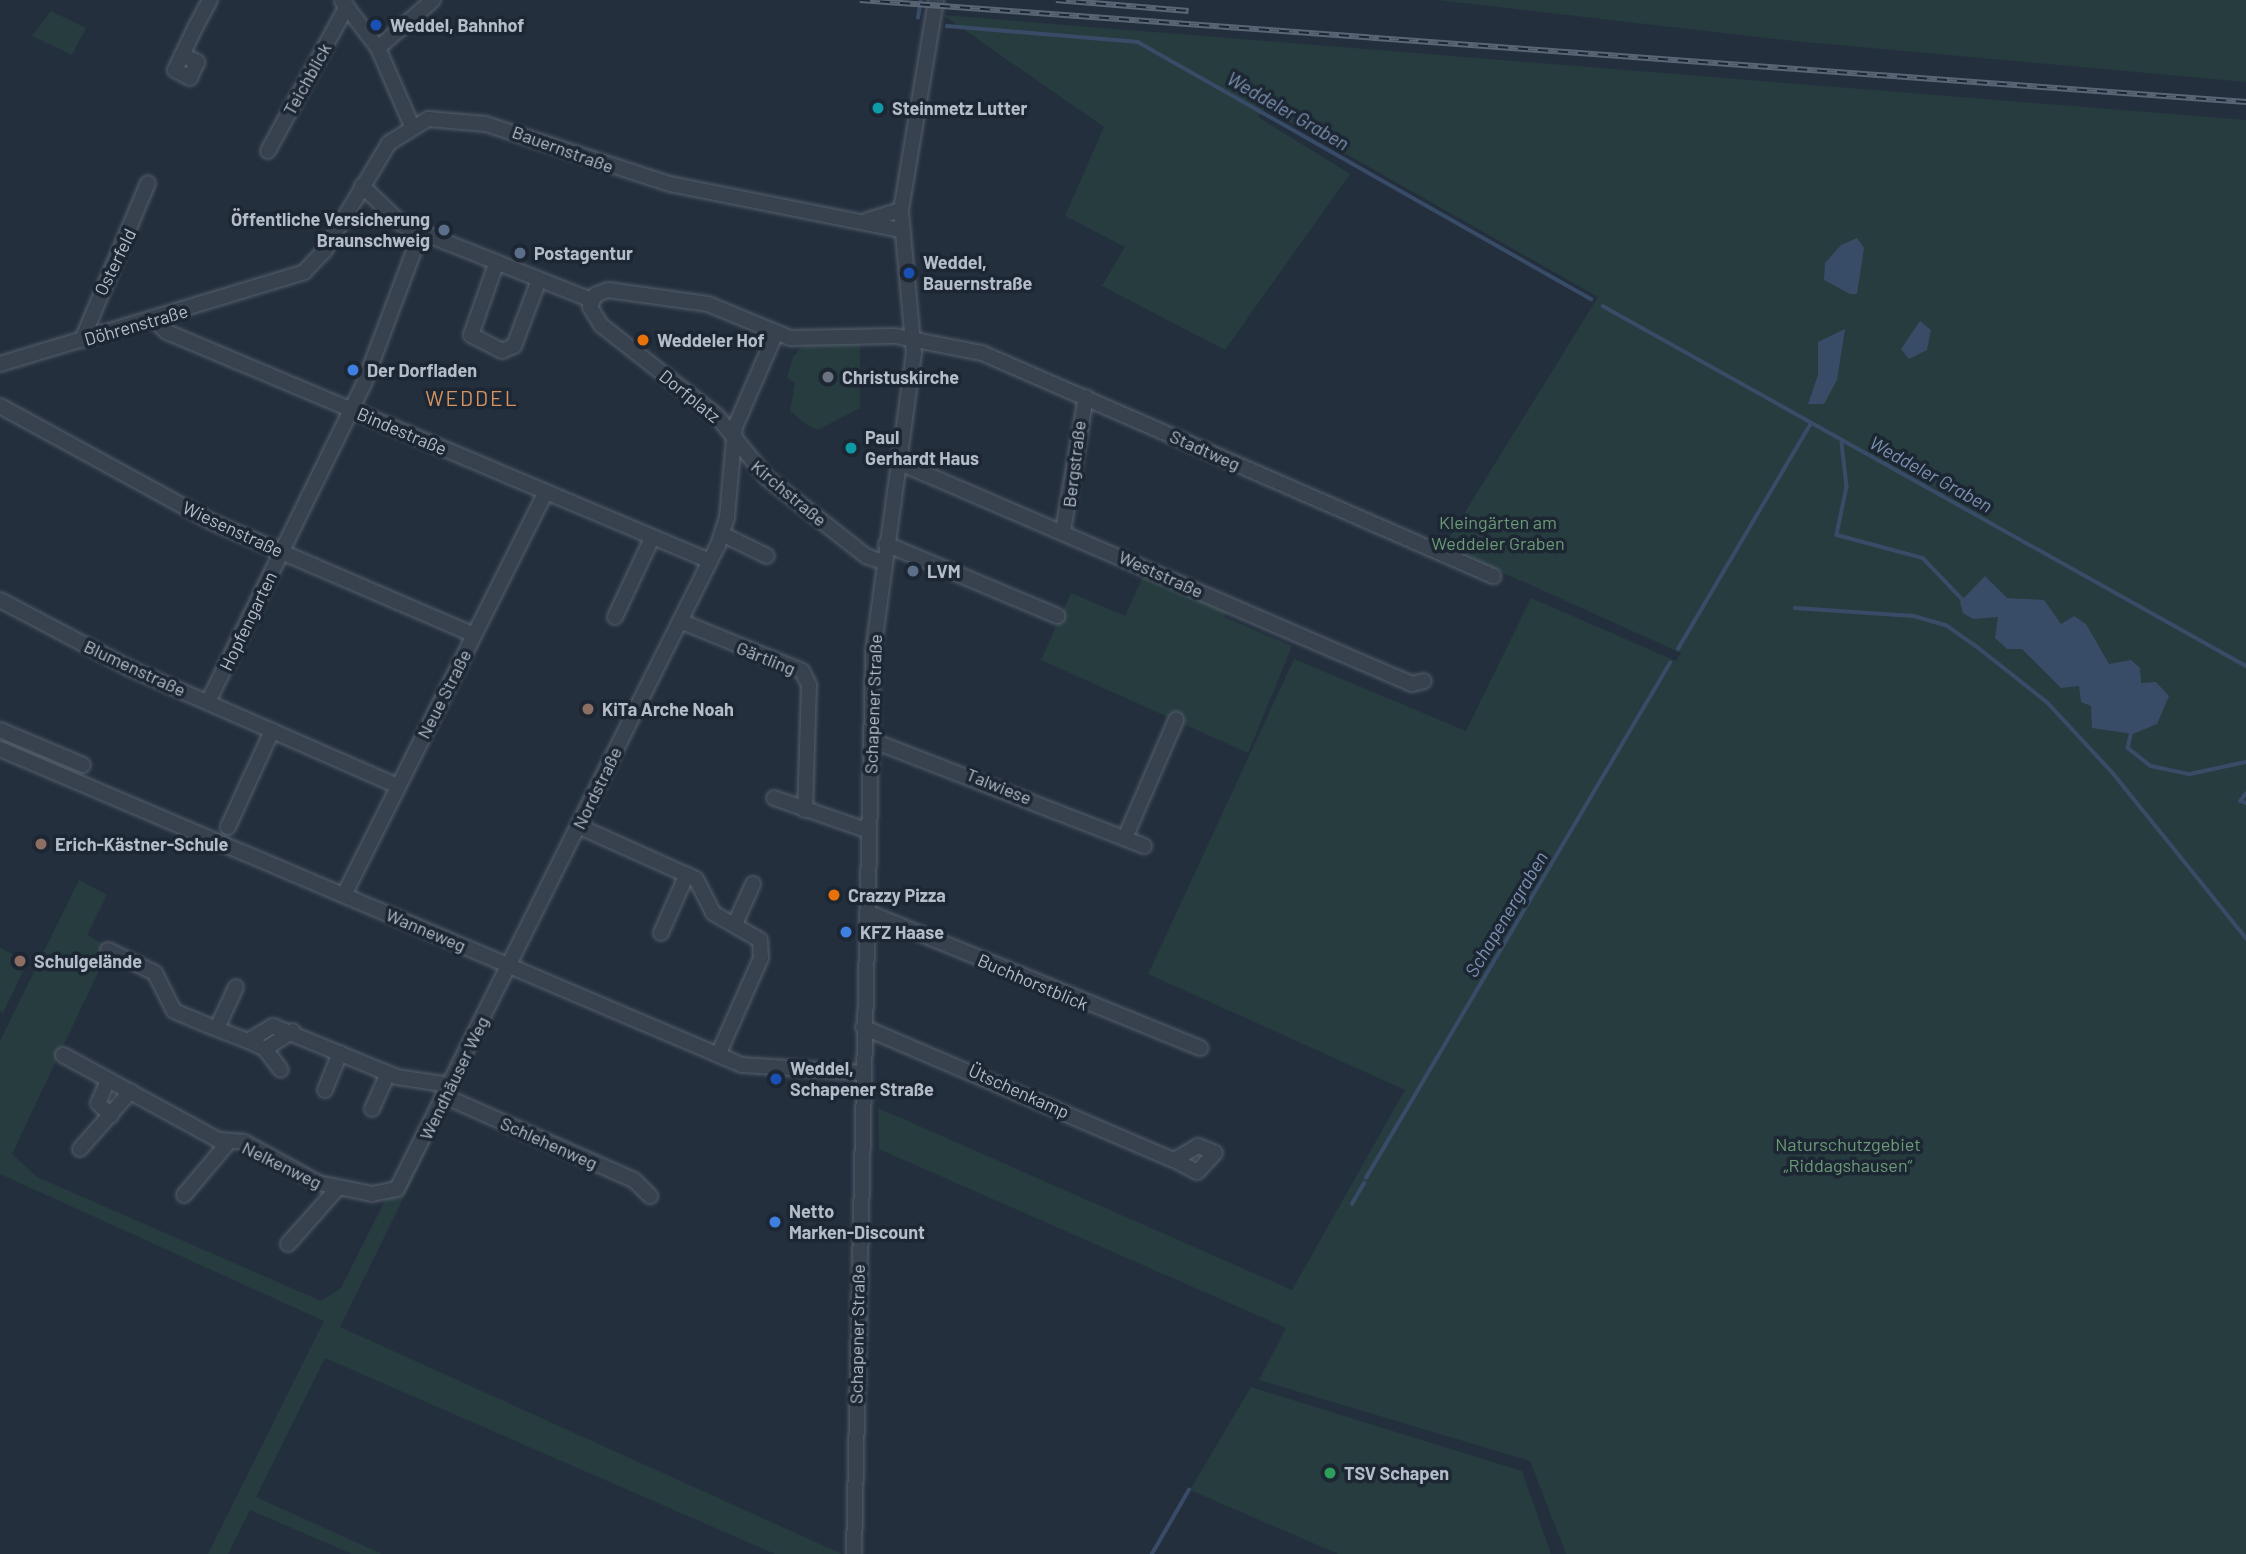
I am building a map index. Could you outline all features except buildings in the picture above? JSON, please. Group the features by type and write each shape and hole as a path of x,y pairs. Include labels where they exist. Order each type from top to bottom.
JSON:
{"street":[{"path":"182,55 210,0"},
{"path":"378,48 433,0"},
{"name":"Schapener Straße","path":"854,1554 861,1073 871,740 883,562 913,337 900,230 901,210 936,0"},
{"path":"344,3 378,48 411,124 389,144 362,186 391,217 496,264 591,300 608,290 708,304 775,335 913,337"},
{"name":"Teichblick","path":"268,151 344,3"},
{"name":"Bauernstraße","path":"411,124 486,124 670,184 868,220 900,230"},
{"name":"Osterfeld","path":"82,340 148,183"},
{"name":"Döhrenstraße","path":"0,364 271,286 316,261 362,186"},
{"name":"Bauernstraße","path":"868,220 901,210"},
{"name":"Hopfengarten","path":"208,702 349,408 374,362 421,232"},
{"path":"496,264 471,335 502,351 514,346 539,280"},
{"name":"Dorfplatz","path":"591,300 601,325 704,405 733,437"},
{"name":"Bindestraße","path":"155,320 167,332 710,561"},
{"path":"733,437 775,335"},
{"name":"Stadtweg","path":"913,337 996,358 1493,576"},
{"name":"Bergstraße","path":"1063,531 1086,397"},
{"name":"Wiesenstraße","path":"0,406 212,522 474,635"},
{"name":"Nordstraße","path":"509,966 722,534 733,437"},
{"name":"Kirchstraße","path":"733,437 767,478 866,556 883,562"},
{"name":"Weststraße","path":"898,462 1412,684 1424,681"},
{"name":"Neue Straße","path":"344,895 545,493"},
{"path":"722,534 767,556"},
{"path":"615,617 652,538"},
{"path":"886,544 1056,617"},
{"name":"Blumenstraße","path":"0,600 272,732 398,786"},
{"name":"Gärtling","path":"680,621 802,671 809,685 805,810"},
{"path":"1125,838 1176,720"},
{"path":"0,730 83,765"},
{"path":"228,827 272,732"},
{"name":"Talwiese","path":"871,740 1144,846"},
{"name":"Wanneweg","path":"0,749 718,1055 761,1069 861,1073"},
{"path":"774,798 869,831"},
{"path":"578,826 696,879 713,914 755,933 761,958 718,1055"},
{"path":"661,933 687,874"},
{"path":"735,924 752,884"},
{"name":"Buchhorstblick","path":"867,912 1200,1048"},
{"path":"108,950 155,973 174,1011 265,1049 281,1070"},
{"name":"Wendhäuser Weg","path":"397,1189 509,966"},
{"path":"217,1028 236,987"},
{"path":"248,1041 273,1026 293,1031"},
{"name":"Ütschenkamp","path":"863,1027 1174,1160"},
{"path":"265,1049 293,1031"},
{"name":"Schlehenweg","path":"293,1031 388,1073 446,1090 634,1180 650,1196"},
{"path":"325,1090 340,1053"},
{"name":"Nelkenweg","path":"63,1055 228,1143 244,1142 336,1189 397,1189"},
{"path":"372,1109 388,1073"},
{"path":"108,1080 98,1103 111,1116"},
{"path":"80,1149 131,1091"},
{"name":"Nelkenweg","path":"184,1195 228,1143"},
{"name":"Nelkenweg","path":"288,1244 336,1189"}],"green space":[{"path":"1438,0 2246,0 2246,82 1794,41"},
{"path":"51,11 86,28 72,55 32,36"},
{"name":"Naturschutzgebiet „Riddagshausen“","path":"943,15 2246,120 2246,1554 1566,1554 1530,1461 1259,1380 1286,1328 879,1149 878,1108 1292,1290 1405,1090 1148,974 1294,659 1466,731 1531,598 1676,661 1681,653 1444,546 1598,297 1265,108 1258,117 1350,174 1225,350 1102,286 1125,247 1065,216 1104,127"},
{"path":"860,344 860,408 818,430 790,411 795,383 787,378 793,357 803,345"},
{"path":"1145,572 1227,608 1224,617 1292,646 1248,753 1041,660 1071,593 1125,616"},
{"path":"79,880 107,895 87,935 110,947 12,1154 37,1177 321,1301 341,1288 419,1133 432,1140 340,1327 842,1554 775,1554 325,1358 256,1497 382,1554 352,1554 250,1510 228,1554 208,1554 324,1321 0,1174 0,1041"},
{"path":"0,948 28,961 3,1013 0,1011"},
{"path":"1251,1387 1522,1471 1551,1554 1338,1554 1190,1490"}],"water":[{"path":"1857,238 1864,248 1857,294 1850,294 1824,280 1825,263 1841,245"},
{"path":"1920,321 1931,330 1927,350 1909,359 1901,349"},
{"path":"1845,329 1837,380 1824,404 1808,404 1818,375 1818,342"},
{"path":"1985,576 2007,598 2044,600 2061,624 2074,616 2086,624 2109,664 2131,660 2140,668 2141,683 2156,682 2169,696 2157,724 2133,734 2092,728 2091,706 2081,702 2079,686 2061,688 2022,649 2007,649 1995,638 1998,617 1973,619 1963,613 1960,602"}],"waterway":[{"name":"Weddeler Graben","path":"918,18 921,0"},
{"name":"Weddeler Graben","path":"947,26 1138,42 1591,299"},
{"name":"Weddeler Graben","path":"1603,306 2246,666"},
{"name":"Schapenergraben","path":"1678,649 1810,425"},
{"path":"1842,443 1847,487 1837,535 1923,558 1965,602"},
{"path":"1795,608 1914,616 1946,625 1975,645 2047,702 2113,773 2246,938"},
{"name":"Schapenergraben","path":"1366,1178 1670,663"},
{"path":"2132,731 2128,748 2151,766 2190,774 2246,762"},
{"path":"2246,794 2241,801 2246,803"},
{"name":"Schapenergraben","path":"1352,1204 1364,1183"},
{"name":"Schapenergraben","path":"1152,1554 1189,1490"}],"railway":[{"path":"860,0 2246,102"},
{"path":"1056,0 1189,11"}],"place":[{"name":"Weddel, Bahnhof","path":"376,25"},
{"name":"Steinmetz Lutter","path":"878,108"},
{"name":"Öffentliche Versicherung Braunschweig","path":"444,230"},
{"name":"Postagentur","path":"520,253"},
{"name":"Weddel, Bauernstraße","path":"909,273"},
{"name":"Weddeler Hof","path":"643,340"},
{"name":"Der Dorfladen","path":"353,370"},
{"name":"Christuskirche","path":"828,377"},
{"name":"Paul Gerhardt Haus","path":"851,448"},
{"name":"LVM","path":"913,571"},
{"name":"KiTa Arche Noah","path":"588,709"},
{"name":"Erich-Kästner-Schule","path":"41,844"},
{"name":"Crazzy Pizza","path":"834,895"},
{"name":"KFZ Haase","path":"846,932"},
{"name":"Schulgelände","path":"20,961"},
{"name":"Weddel, Schapener Straße","path":"776,1079"},
{"name":"Netto Marken-Discount","path":"775,1222"},
{"name":"TSV Schapen","path":"1330,1473"}],"district":[{"name":"WEDDEL","path":"472,398"}],"park label":[{"name":"Kleingärten am Weddeler Graben","path":"1498,533"}]}
